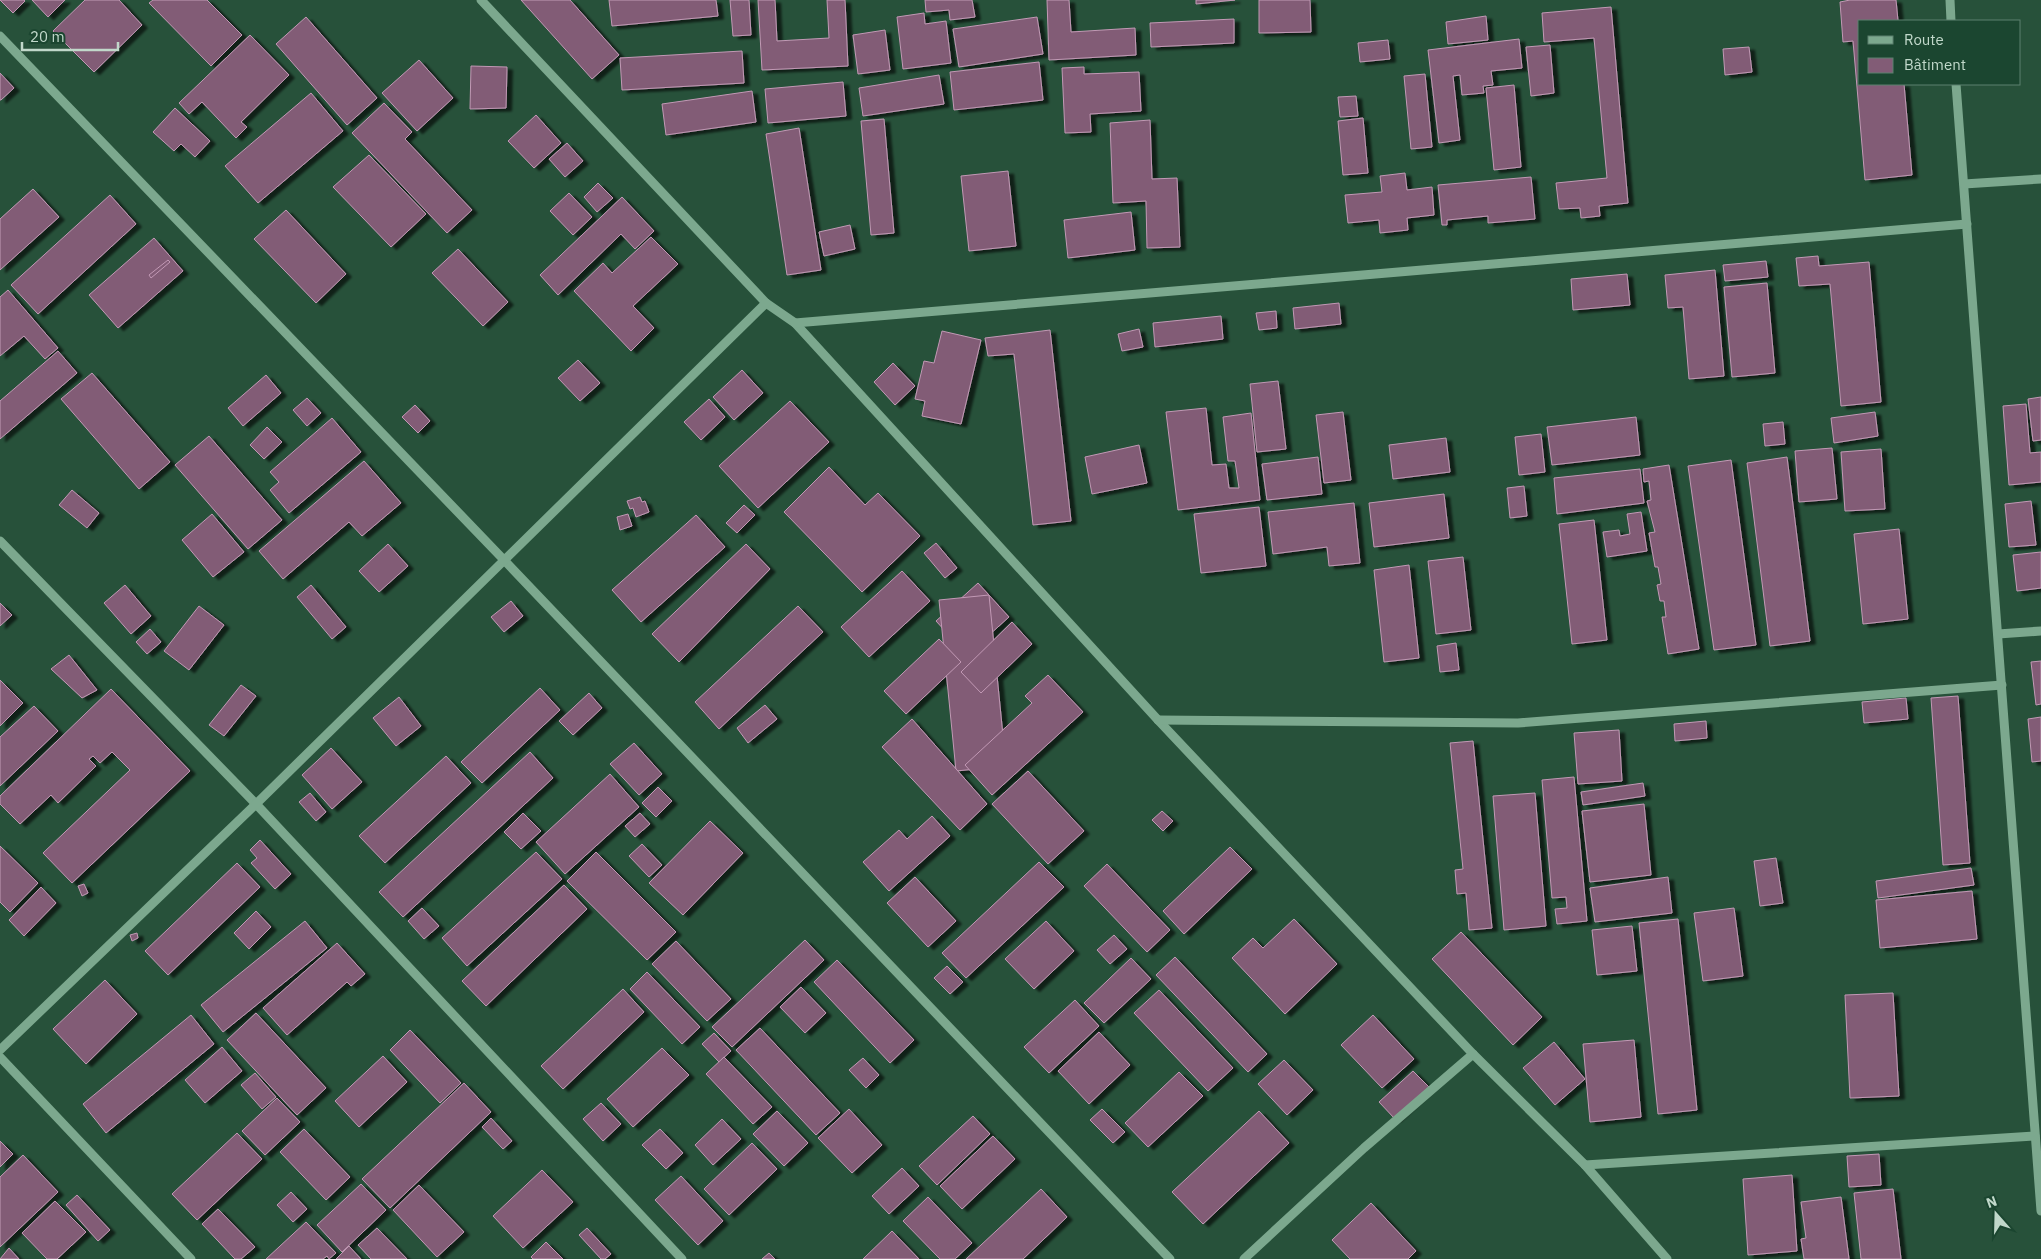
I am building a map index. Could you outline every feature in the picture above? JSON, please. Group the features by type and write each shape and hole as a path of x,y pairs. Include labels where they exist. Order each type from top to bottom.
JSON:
{"street":[{"path":"481,0 766,303 795,323 1158,720 1473,1054 1585,1165 1667,1259"},
{"path":"1950,0 1952,20"},
{"path":"0,36 504,560 1170,1259"},
{"path":"1956,85 2002,685 2037,1093 2035,1136 2041,1211"},
{"path":"1964,184 2041,179"},
{"path":"795,323 1966,224"},
{"path":"0,1050 256,804 766,303"},
{"path":"0,541 256,804 682,1259"},
{"path":"1998,634 2041,631"},
{"path":"1158,720 1518,723 2002,685"},
{"path":"1244,1259 1364,1148 1473,1054"},
{"path":"0,1057 191,1259"},
{"path":"1585,1165 2035,1136"}],"building":[{"path":"0,0 24,0 25,1 13,13"},
{"path":"32,0 65,0 48,17"},
{"path":"85,0 119,0 142,25 94,72 53,31"},
{"path":"153,0 207,0 242,35 211,66 149,3"},
{"path":"521,0 570,0 619,55 592,79"},
{"path":"609,0 716,0 718,16 612,26"},
{"path":"730,0 749,0 751,35 733,36"},
{"path":"758,0 775,0 777,41 829,38 827,0 845,0 848,66 762,70"},
{"path":"925,0 972,0 975,17 950,20 949,10 926,12"},
{"path":"1047,0 1069,0 1071,32 1135,28 1136,55 1049,60"},
{"path":"1196,0 1235,0 1196,4"},
{"path":"1259,0 1310,0 1311,32 1259,33"},
{"path":"1850,0 1896,0 1898,20 1858,20 1858,85 1904,85 1912,175 1865,180 1853,41 1843,42 1840,2"},
{"path":"1611,7 1628,203 1599,206 1600,216 1581,218 1580,208 1559,209 1556,183 1607,178 1594,38 1544,42 1542,13"},
{"path":"924,13 925,24 946,21 951,63 903,69 897,17"},
{"path":"1486,16 1488,40 1448,44 1446,22"},
{"path":"306,17 377,98 347,125 276,44"},
{"path":"1037,17 1043,54 959,67 953,29"},
{"path":"1234,19 1234,43 1151,47 1150,23"},
{"path":"885,30 890,70 858,74 853,35"},
{"path":"250,35 289,75 241,122 247,127 236,138 202,102 189,114 179,103"},
{"path":"1519,39 1522,68 1491,71 1493,85 1483,86 1484,93 1462,95 1460,75 1453,76 1460,140 1439,143 1428,50"},
{"path":"1388,40 1390,59 1360,62 1358,43"},
{"path":"1550,45 1554,93 1531,96 1526,47"},
{"path":"1749,47 1752,72 1725,75 1723,49"},
{"path":"742,51 744,83 622,90 620,58"},
{"path":"419,60 453,98 417,131 382,93"},
{"path":"1039,62 1043,100 954,110 950,72"},
{"path":"471,66 507,67 506,108 470,109"},
{"path":"1084,67 1084,74 1139,72 1141,111 1090,114 1091,132 1065,133 1062,68"},
{"path":"0,73 14,88 1,100 0,100"},
{"path":"1425,74 1432,147 1411,149 1404,76"},
{"path":"939,75 944,104 863,116 859,88"},
{"path":"843,82 846,116 768,123 765,89"},
{"path":"1514,85 1521,167 1494,170 1486,88"},
{"path":"752,91 756,122 666,135 662,104"},
{"path":"311,93 343,131 258,203 225,166"},
{"path":"1356,96 1358,116 1340,117 1338,97"},
{"path":"384,103 412,132 405,139 472,210 447,233 352,133"},
{"path":"175,108 210,141 195,157 181,144 174,151 153,132"},
{"path":"536,115 561,143 534,168 508,141"},
{"path":"1363,118 1368,173 1343,175 1338,121"},
{"path":"884,119 894,233 871,235 861,121"},
{"path":"1150,120 1152,179 1177,178 1180,247 1147,248 1146,201 1113,203 1110,123"},
{"path":"799,128 821,270 787,275 766,134"},
{"path":"567,143 583,161 565,177 549,159"},
{"path":"369,155 426,214 391,247 333,187"},
{"path":"1008,171 1016,246 969,251 961,176"},
{"path":"1405,173 1407,190 1432,187 1434,215 1407,218 1408,230 1380,233 1379,220 1348,223 1345,195 1382,192 1380,176"},
{"path":"1531,177 1535,219 1488,223 1488,216 1447,220 1447,225 1442,225 1438,185"},
{"path":"598,183 613,198 597,212 584,197"},
{"path":"33,189 59,217 0,270 0,219"},
{"path":"569,193 592,217 573,235 550,211"},
{"path":"110,195 136,224 38,314 11,285"},
{"path":"622,197 654,231 635,249 621,234 558,295 540,275"},
{"path":"286,210 346,274 316,303 254,239"},
{"path":"1131,212 1135,250 1068,258 1064,220"},
{"path":"850,225 855,249 824,256 819,232"},
{"path":"651,237 678,264 633,306 654,328 631,351 574,291 603,263 612,273"},
{"path":"154,238 183,271 118,328 89,295"},
{"path":"458,249 508,302 483,326 432,273"},
{"path":"1818,256 1819,266 1869,262 1881,402 1841,406 1830,284 1799,286 1796,258"},
{"path":"168,260 170,262 151,278 149,275"},
{"path":"1766,261 1768,277 1725,281 1723,265"},
{"path":"1715,270 1724,376 1689,379 1683,307 1668,308 1665,275"},
{"path":"1627,274 1630,305 1573,310 1571,279"},
{"path":"1767,283 1775,373 1732,377 1724,287"},
{"path":"8,290 58,348 45,359 24,336 0,356 0,297"},
{"path":"1339,303 1341,324 1295,329 1293,308"},
{"path":"1276,311 1277,328 1259,330 1256,313"},
{"path":"1221,316 1223,339 1155,347 1153,323"},
{"path":"1139,329 1143,347 1122,351 1118,334"},
{"path":"1050,330 1071,521 1033,525 1014,354 988,356 985,338"},
{"path":"942,331 981,340 961,424 922,416 925,401 915,399 924,361 934,363"},
{"path":"58,351 77,373 0,439 0,401"},
{"path":"578,360 600,383 580,401 558,378"},
{"path":"893,363 915,386 895,405 874,382"},
{"path":"742,370 763,393 734,420 713,397"},
{"path":"92,373 170,462 139,489 61,399"},
{"path":"266,375 281,393 243,426 228,408"},
{"path":"1278,381 1286,449 1257,452 1250,384"},
{"path":"2041,397 2041,440 2033,441 2028,399"},
{"path":"307,398 321,413 307,426 293,410"},
{"path":"709,399 725,417 701,440 684,422"},
{"path":"790,401 829,442 758,508 719,466"},
{"path":"2026,404 2030,453 2041,452 2041,482 2009,485 2003,406"},
{"path":"415,405 430,421 418,433 402,417"},
{"path":"1206,408 1212,465 1226,464 1229,488 1239,488 1235,461 1228,461 1223,417 1251,413 1260,500 1178,510 1166,412"},
{"path":"1343,412 1351,480 1324,483 1316,415"},
{"path":"1875,412 1878,436 1834,443 1831,418"},
{"path":"1636,417 1640,455 1552,465 1547,427"},
{"path":"332,418 361,452 289,513 270,490 279,482 270,472"},
{"path":"1783,422 1785,444 1765,446 1763,424"},
{"path":"267,427 282,442 264,459 250,445"},
{"path":"1541,434 1545,472 1519,475 1515,437"},
{"path":"209,436 282,520 248,549 175,465"},
{"path":"1446,438 1450,472 1393,479 1389,445"},
{"path":"1139,445 1147,483 1092,494 1085,457"},
{"path":"1832,448 1837,499 1799,502 1795,451"},
{"path":"1881,449 1885,509 1845,511 1841,452"},
{"path":"1318,457 1322,494 1267,500 1262,464"},
{"path":"1787,457 1810,641 1770,646 1747,463"},
{"path":"1731,460 1756,645 1714,650 1688,466"},
{"path":"364,461 401,503 362,536 349,522 283,579 259,551"},
{"path":"1669,465 1699,649 1668,654 1662,617 1666,617 1664,601 1660,601 1657,585 1661,584 1658,567 1655,567 1649,533 1655,532 1647,501 1651,500 1649,481 1644,482 1643,469"},
{"path":"829,467 865,505 878,493 920,536 862,592 784,512"},
{"path":"1640,469 1644,503 1557,514 1554,478"},
{"path":"1524,486 1527,516 1510,518 1507,488"},
{"path":"72,490 99,513 87,528 59,505"},
{"path":"1444,494 1449,538 1374,547 1369,503"},
{"path":"640,497 642,502 645,501 649,512 636,517 633,508 630,509 627,501"},
{"path":"2031,501 2036,545 2009,547 2005,504"},
{"path":"1354,503 1360,563 1329,566 1327,547 1273,554 1268,512"},
{"path":"744,505 755,515 737,533 726,523"},
{"path":"1259,507 1266,566 1201,573 1194,514"},
{"path":"1641,512 1647,551 1607,557 1603,532 1619,530 1620,536 1630,534 1627,514"},
{"path":"212,514 244,552 213,577 182,540"},
{"path":"628,514 632,526 620,530 617,517"},
{"path":"696,515 725,547 641,622 612,590"},
{"path":"1594,520 1607,640 1572,644 1559,524"},
{"path":"1899,529 1908,619 1863,624 1854,534"},
{"path":"936,543 957,568 945,578 924,553"},
{"path":"388,544 408,566 379,592 359,571"},
{"path":"746,544 770,569 679,662 652,634"},
{"path":"2041,552 2041,588 2017,591 2013,555"},
{"path":"1463,557 1471,630 1436,634 1428,561"},
{"path":"1409,565 1419,658 1384,662 1374,570"},
{"path":"902,571 930,601 869,657 841,627"},
{"path":"978,583 1009,617 967,655 936,621"},
{"path":"125,585 151,616 131,634 104,603"},
{"path":"311,585 346,627 332,639 297,597"},
{"path":"989,595 1006,766 956,771 939,600"},
{"path":"511,601 523,616 504,632 491,617"},
{"path":"0,603 12,615 0,626"},
{"path":"199,606 224,625 189,670 164,651"},
{"path":"798,606 823,632 719,729 695,702"},
{"path":"1012,622 1032,644 981,693 961,672"},
{"path":"150,629 161,642 147,654 136,642"},
{"path":"939,639 961,662 906,714 884,691"},
{"path":"1456,643 1459,670 1440,672 1437,646"},
{"path":"69,655 97,690 82,698 51,669"},
{"path":"2041,661 2041,704 2036,705 2031,662"},
{"path":"1048,675 1083,712 992,795 965,765 1032,703 1025,696"},
{"path":"0,680 23,703 0,726"},
{"path":"241,685 256,696 224,736 209,725"},
{"path":"540,688 560,710 482,783 461,762"},
{"path":"111,689 190,771 72,883 43,853 130,770 112,752 100,763 93,756 89,759 96,766 58,803 51,795 20,824 0,804 0,796"},
{"path":"589,693 602,708 573,735 559,721"},
{"path":"1958,696 1970,863 1943,865 1931,698"},
{"path":"399,697 421,726 396,746 373,718"},
{"path":"1906,698 1908,719 1864,723 1862,702"},
{"path":"765,705 777,719 748,743 737,728"},
{"path":"34,706 58,731 0,786 0,737"},
{"path":"2041,717 2041,761 2032,762 2028,719"},
{"path":"912,719 987,804 960,830 882,747"},
{"path":"1706,721 1707,738 1675,741 1674,724"},
{"path":"1619,730 1622,781 1578,784 1574,733"},
{"path":"1473,741 1492,928 1469,930 1466,893 1457,894 1455,870 1463,869 1450,743"},
{"path":"634,743 662,774 639,795 610,764"},
{"path":"331,748 362,782 332,809 302,775"},
{"path":"530,752 553,778 403,917 379,892"},
{"path":"446,756 471,783 385,863 359,836"},
{"path":"1028,771 1084,831 1048,864 992,804"},
{"path":"610,774 639,807 565,874 536,842"},
{"path":"1574,777 1587,921 1557,924 1555,909 1567,908 1566,897 1552,898 1542,780"},
{"path":"1643,783 1645,796 1583,805 1581,792"},
{"path":"658,787 672,801 656,817 642,803"},
{"path":"310,793 326,812 316,821 299,802"},
{"path":"1535,793 1546,926 1504,930 1493,796"},
{"path":"1644,804 1651,875 1590,882 1582,811"},
{"path":"1162,811 1173,821 1163,831 1152,820"},
{"path":"523,813 541,831 521,849 504,832"},
{"path":"640,813 650,824 635,837 625,826"},
{"path":"932,816 950,836 889,891 863,862 899,830 907,839"},
{"path":"710,821 743,853 683,915 649,883"},
{"path":"260,840 291,874 275,889 251,863 257,858 250,850"},
{"path":"642,844 662,865 649,877 629,856"},
{"path":"0,846 38,883 10,912 0,902"},
{"path":"1230,847 1252,869 1184,934 1163,911"},
{"path":"536,852 562,879 467,966 442,938"},
{"path":"596,852 676,932 647,960 567,881"},
{"path":"1776,858 1783,903 1760,906 1754,861"},
{"path":"1039,862 1064,887 966,978 942,953"},
{"path":"237,863 260,887 168,975 145,951"},
{"path":"1107,864 1170,930 1147,952 1084,886"},
{"path":"1971,868 1974,885 1878,898 1876,881"},
{"path":"915,877 956,921 928,947 887,903"},
{"path":"1668,877 1672,913 1595,922 1590,888"},
{"path":"84,884 88,893 82,896 78,886"},
{"path":"564,885 587,909 486,1006 462,981"},
{"path":"41,887 56,903 24,936 9,920"},
{"path":"1972,891 1977,939 1880,948 1876,900"},
{"path":"422,908 439,926 424,939 408,921"},
{"path":"1734,908 1743,976 1703,981 1694,913"},
{"path":"256,911 271,927 249,949 234,933"},
{"path":"1294,919 1337,964 1285,1014 1232,958 1253,938 1263,948"},
{"path":"1678,919 1697,1110 1658,1114 1639,923"},
{"path":"305,921 327,948 223,1032 201,1005"},
{"path":"1046,921 1074,951 1034,989 1005,959"},
{"path":"1632,926 1637,971 1597,975 1592,930"},
{"path":"1461,932 1542,1017 1513,1045 1432,959"},
{"path":"137,933 138,938 132,941 130,935"},
{"path":"1114,935 1127,949 1110,964 1097,950"},
{"path":"805,940 824,960 732,1047 712,1027"},
{"path":"676,941 731,999 707,1021 652,964"},
{"path":"337,943 365,974 351,986 347,982 287,1035 263,1008"},
{"path":"1175,957 1267,1054 1248,1072 1156,975"},
{"path":"1131,958 1151,979 1104,1023 1084,1003"},
{"path":"837,960 914,1040 890,1063 814,982"},
{"path":"947,966 963,982 950,994 934,978"},
{"path":"647,972 700,1027 682,1044 630,989"},
{"path":"105,980 137,1014 86,1064 53,1029"},
{"path":"801,987 826,1013 805,1033 780,1007"},
{"path":"623,989 644,1012 563,1089 541,1066"},
{"path":"1159,990 1233,1068 1208,1091 1134,1013"},
{"path":"1893,993 1899,1096 1850,1098 1845,995"},
{"path":"1075,1000 1099,1026 1049,1073 1024,1047"},
{"path":"256,1013 326,1088 297,1115 227,1040"},
{"path":"191,1015 214,1044 106,1133 83,1104"},
{"path":"1373,1015 1414,1059 1382,1088 1341,1045"},
{"path":"760,1028 840,1113 816,1135 736,1050"},
{"path":"410,1030 461,1083 440,1103 390,1050"},
{"path":"1099,1032 1130,1065 1089,1104 1058,1071"},
{"path":"714,1033 731,1051 719,1062 702,1044"},
{"path":"1634,1040 1641,1117 1590,1122 1583,1044"},
{"path":"1554,1042 1585,1079 1555,1105 1523,1068"},
{"path":"222,1047 242,1071 205,1103 185,1080"},
{"path":"662,1048 689,1075 633,1127 607,1099"},
{"path":"383,1056 407,1082 359,1127 335,1101"},
{"path":"724,1057 772,1107 753,1124 706,1074"},
{"path":"863,1058 879,1075 866,1088 849,1070"},
{"path":"1284,1060 1313,1090 1287,1115 1258,1084"},
{"path":"1413,1071 1429,1087 1395,1119 1379,1102"},
{"path":"1179,1072 1203,1096 1148,1147 1125,1123"},
{"path":"255,1073 276,1097 262,1109 241,1085"},
{"path":"464,1083 491,1112 390,1208 362,1179"},
{"path":"277,1098 300,1122 265,1155 242,1131"},
{"path":"601,1103 621,1124 603,1141 583,1119"},
{"path":"849,1109 882,1145 852,1173 818,1138"},
{"path":"1102,1109 1125,1132 1113,1143 1090,1120"},
{"path":"777,1111 808,1143 784,1166 753,1134"},
{"path":"1259,1111 1289,1143 1203,1224 1172,1192"},
{"path":"973,1116 990,1134 937,1185 919,1166"},
{"path":"491,1118 512,1141 503,1149 482,1127"},
{"path":"722,1119 741,1139 713,1165 695,1145"},
{"path":"304,1129 350,1177 326,1200 280,1152"},
{"path":"660,1129 683,1153 666,1169 642,1145"},
{"path":"237,1133 262,1159 197,1220 172,1194"},
{"path":"993,1136 1015,1159 962,1209 940,1186"},
{"path":"0,1141 13,1154 0,1167"},
{"path":"752,1143 777,1169 729,1215 704,1189"},
{"path":"1879,1154 1881,1185 1849,1187 1847,1156"},
{"path":"23,1155 58,1192 0,1247 0,1177"},
{"path":"902,1168 919,1186 889,1214 872,1196"},
{"path":"542,1170 573,1202 523,1248 493,1216"},
{"path":"1792,1175 1797,1251 1748,1255 1743,1179"},
{"path":"681,1176 723,1221 698,1245 655,1200"},
{"path":"361,1184 386,1210 342,1252 317,1225"},
{"path":"419,1185 464,1232 437,1257 393,1210"},
{"path":"1041,1189 1067,1217 1023,1259 966,1259"},
{"path":"1893,1189 1901,1259 1861,1259 1854,1193"},
{"path":"291,1192 307,1209 293,1222 277,1205"},
{"path":"77,1195 110,1230 98,1241 66,1205"},
{"path":"928,1197 972,1243 955,1259 940,1259 903,1221"},
{"path":"1841,1197 1849,1259 1804,1259 1801,1239 1806,1238 1801,1202"},
{"path":"55,1201 86,1232 57,1259 47,1259 22,1233"},
{"path":"1371,1203 1416,1251 1408,1259 1350,1259 1332,1240"},
{"path":"218,1209 255,1247 241,1259 235,1259 202,1224"},
{"path":"306,1222 336,1253 329,1259 327,1256 323,1259 266,1259"},
{"path":"377,1228 407,1259 371,1259 358,1245"},
{"path":"587,1228 611,1254 605,1259 601,1259 579,1235"},
{"path":"892,1231 919,1259 863,1259"},
{"path":"546,1242 563,1259 533,1259 531,1257"},
{"path":"349,1246 361,1259 336,1259"},
{"path":"9,1248 19,1259 0,1259"},
{"path":"769,1253 775,1259 762,1259"}]}
